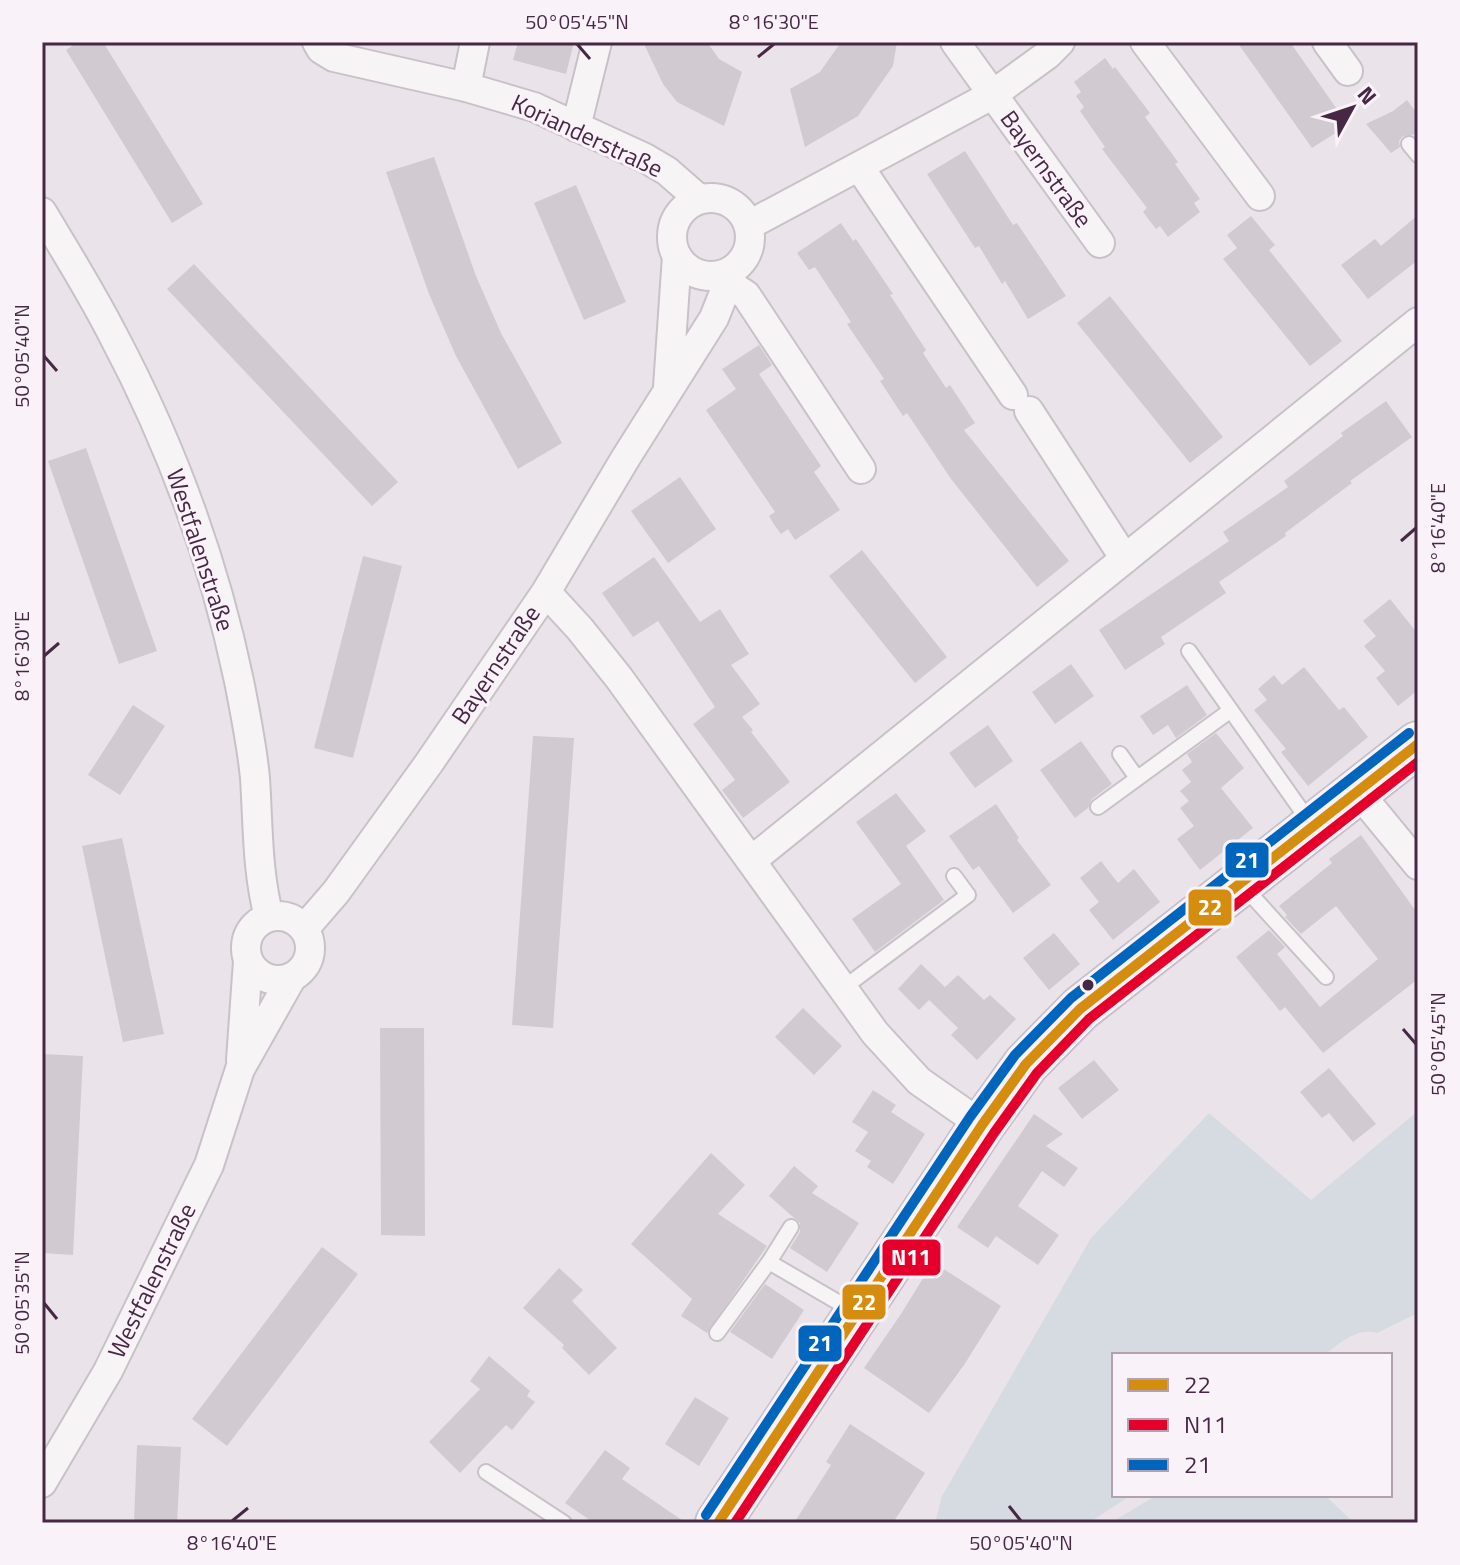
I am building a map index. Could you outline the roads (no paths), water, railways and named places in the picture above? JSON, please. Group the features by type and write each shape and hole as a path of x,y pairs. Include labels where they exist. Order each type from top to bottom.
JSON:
{"main road":[{"path":"718,1523 982,1125 1026,1064 1080,1009 1418,744"}],"street":[{"name":"Korianderstraße","path":"317,42 321,49 334,57 466,87 534,107 645,158 667,171 699,199"},
{"path":"466,87 475,42"},
{"path":"576,127 597,42"},
{"path":"955,42 992,95"},
{"name":"Bayernstraße","path":"749,225 992,95 1060,42"},
{"path":"1145,42 1260,196"},
{"path":"1327,42 1348,71"},
{"name":"Bayernstraße","path":"992,95 1100,243"},
{"path":"860,168 1125,559"},
{"path":"731,277 748,251 751,238 749,225 744,214 724,199 699,199 689,204 675,222 672,233 677,256 685,266 708,276 731,277 861,469"},
{"name":"Westfalenstraße","path":"42,212 125,359 176,474 199,538 224,617 239,683 255,773 262,884 269,917"},
{"name":"Bayernstraße","path":"668,388 677,256"},
{"name":"Bayernstraße","path":"304,929 345,879 546,592 668,388 714,318 731,277"},
{"path":"751,861 1418,322"},
{"path":"546,592 619,678 875,1033 919,1081 982,1125"},
{"path":"1358,792 1418,865"},
{"path":"269,917 288,917 304,929 310,950 301,970 292,977 272,980 262,976 248,961 246,939 259,922 269,917"},
{"name":"Westfalenstraße","path":"240,1069 248,961"},
{"name":"Westfalenstraße","path":"42,1483 108,1371 209,1165 240,1069 292,977"}],"lane":[{"path":"1189,651 1314,828"},
{"path":"1098,807 1231,710"},
{"path":"1120,754 1137,778"},
{"path":"842,989 968,895 954,876"},
{"path":"1241,883 1326,977"},
{"path":"717,1333 791,1227"},
{"path":"769,1262 857,1314"},
{"path":"486,1472 564,1523"}]}
